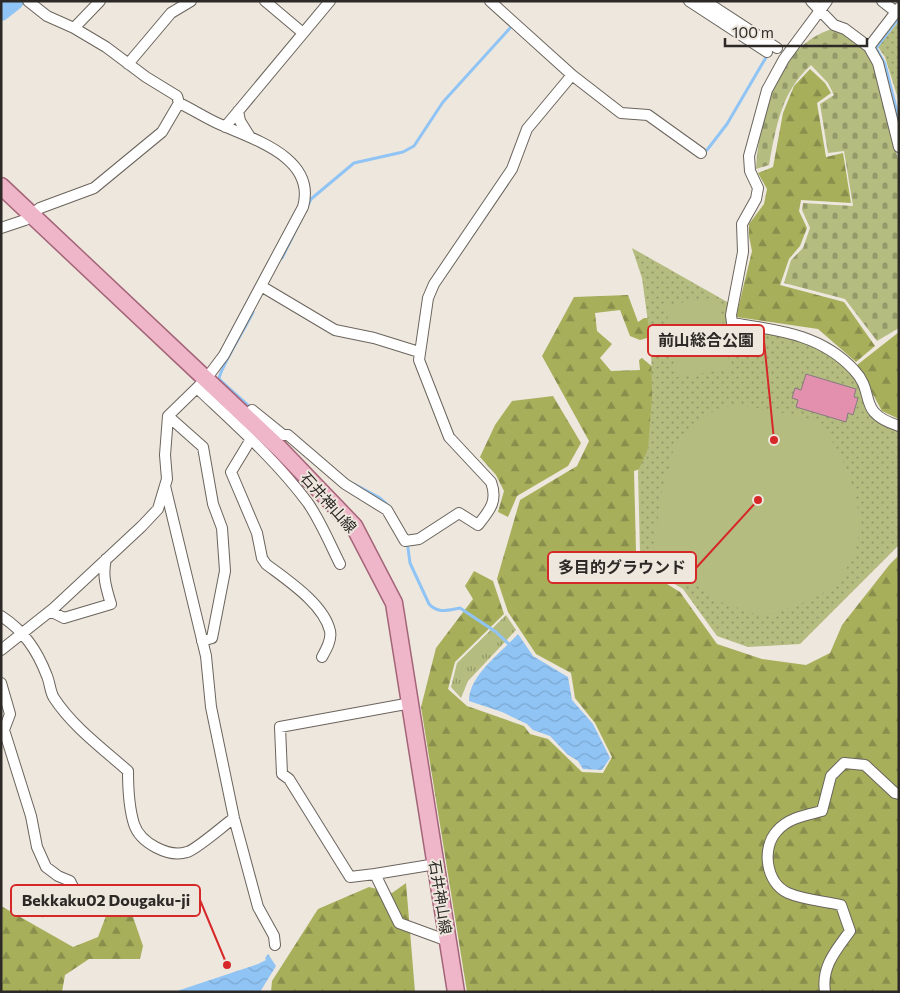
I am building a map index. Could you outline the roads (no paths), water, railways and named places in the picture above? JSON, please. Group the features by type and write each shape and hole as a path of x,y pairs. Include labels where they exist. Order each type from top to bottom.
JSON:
{"main road":[{"name":"石井神山線","path":"1,186 201,383 246,416 354,526 394,603 456,992"}],"street":[{"path":"1,650 50,611 158,509 164,483 167,480 165,455 168,416 201,383 224,355 264,287 303,208 306,187 299,169 288,158 180,103 177,96 106,47 74,28 46,16 28,1"},
{"path":"74,28 100,1"},
{"path":"128,64 172,13 191,1"},
{"path":"264,1 303,34"},
{"path":"225,127 330,1"},
{"path":"490,1 572,75 621,112 648,115 701,153"},
{"path":"689,1 767,52"},
{"path":"705,1 777,48"},
{"path":"811,1 834,25 845,29 869,47 878,64 899,147"},
{"path":"827,1 784,59 767,90 749,156 750,171 758,188 756,199 742,224 743,252 731,316 732,323 786,332 820,342 854,370 861,379 875,416 899,426"},
{"path":"869,47 897,10 882,1"},
{"path":"246,416 252,410 283,435 288,435 345,484 387,510 405,541 419,539 460,513 478,525 495,499 494,492 491,482 449,437 421,366 419,352 428,298 434,284 512,169 527,129 572,75"},
{"path":"1,228 25,220 40,208 94,188 162,132 180,103"},
{"path":"238,111 240,121 251,138"},
{"path":"264,287 335,330 374,338 419,352"},
{"path":"201,383 308,504 340,564"},
{"path":"168,416 203,447 213,504 222,528 224,571 212,638 202,641"},
{"path":"251,438 231,472 257,533 262,558 266,564 314,603 330,632 328,646 322,657"},
{"path":"164,483 202,641 211,706 234,818 258,907 274,936 275,945"},
{"path":"50,611 64,618 111,604 105,587 103,570 106,559"},
{"path":"1,616 22,632 31,643 47,676 52,697 84,733 128,771 128,789 134,826 144,837 168,854 190,852 234,818"},
{"path":"1,683 10,714 4,730 31,816 37,847 46,867 58,876 70,881 73,887 70,893 61,890"},
{"path":"411,703 280,727 282,774 289,779 350,877 436,864"},
{"path":"824,992 823,981 828,961 850,931 840,905 787,893 771,878 767,853 776,831 795,818 822,811 831,776 844,763 865,765 895,793 899,794"},
{"path":"374,874 399,923 448,940"}],"water":[{"path":"518,634 533,656 568,677 572,700 593,724 610,758 602,770 583,769 578,761 567,754 550,736 533,730 527,724 502,712 469,701 470,691 480,673"},
{"path":"268,954 276,966 260,992 174,992 258,964 266,960 265,958"}],"waterway":[{"path":"1,12 15,1"},
{"path":"899,18 876,48 885,64 899,120"},
{"path":"282,258 311,199 354,163 403,152 414,146 443,102 511,27"},
{"path":"707,150 727,124 768,54"},
{"path":"249,406 219,379 228,357 253,312"},
{"path":"354,484 380,498 390,507"},
{"path":"408,548 410,563 432,607 440,610 460,608 496,632 512,647"}],"place":[{"name":"前山総合公園","path":"774,440"},
{"name":"多目的グラウンド","path":"758,500"},
{"name":"Bekkaku02 Dougaku-ji","path":"227,965"}]}
